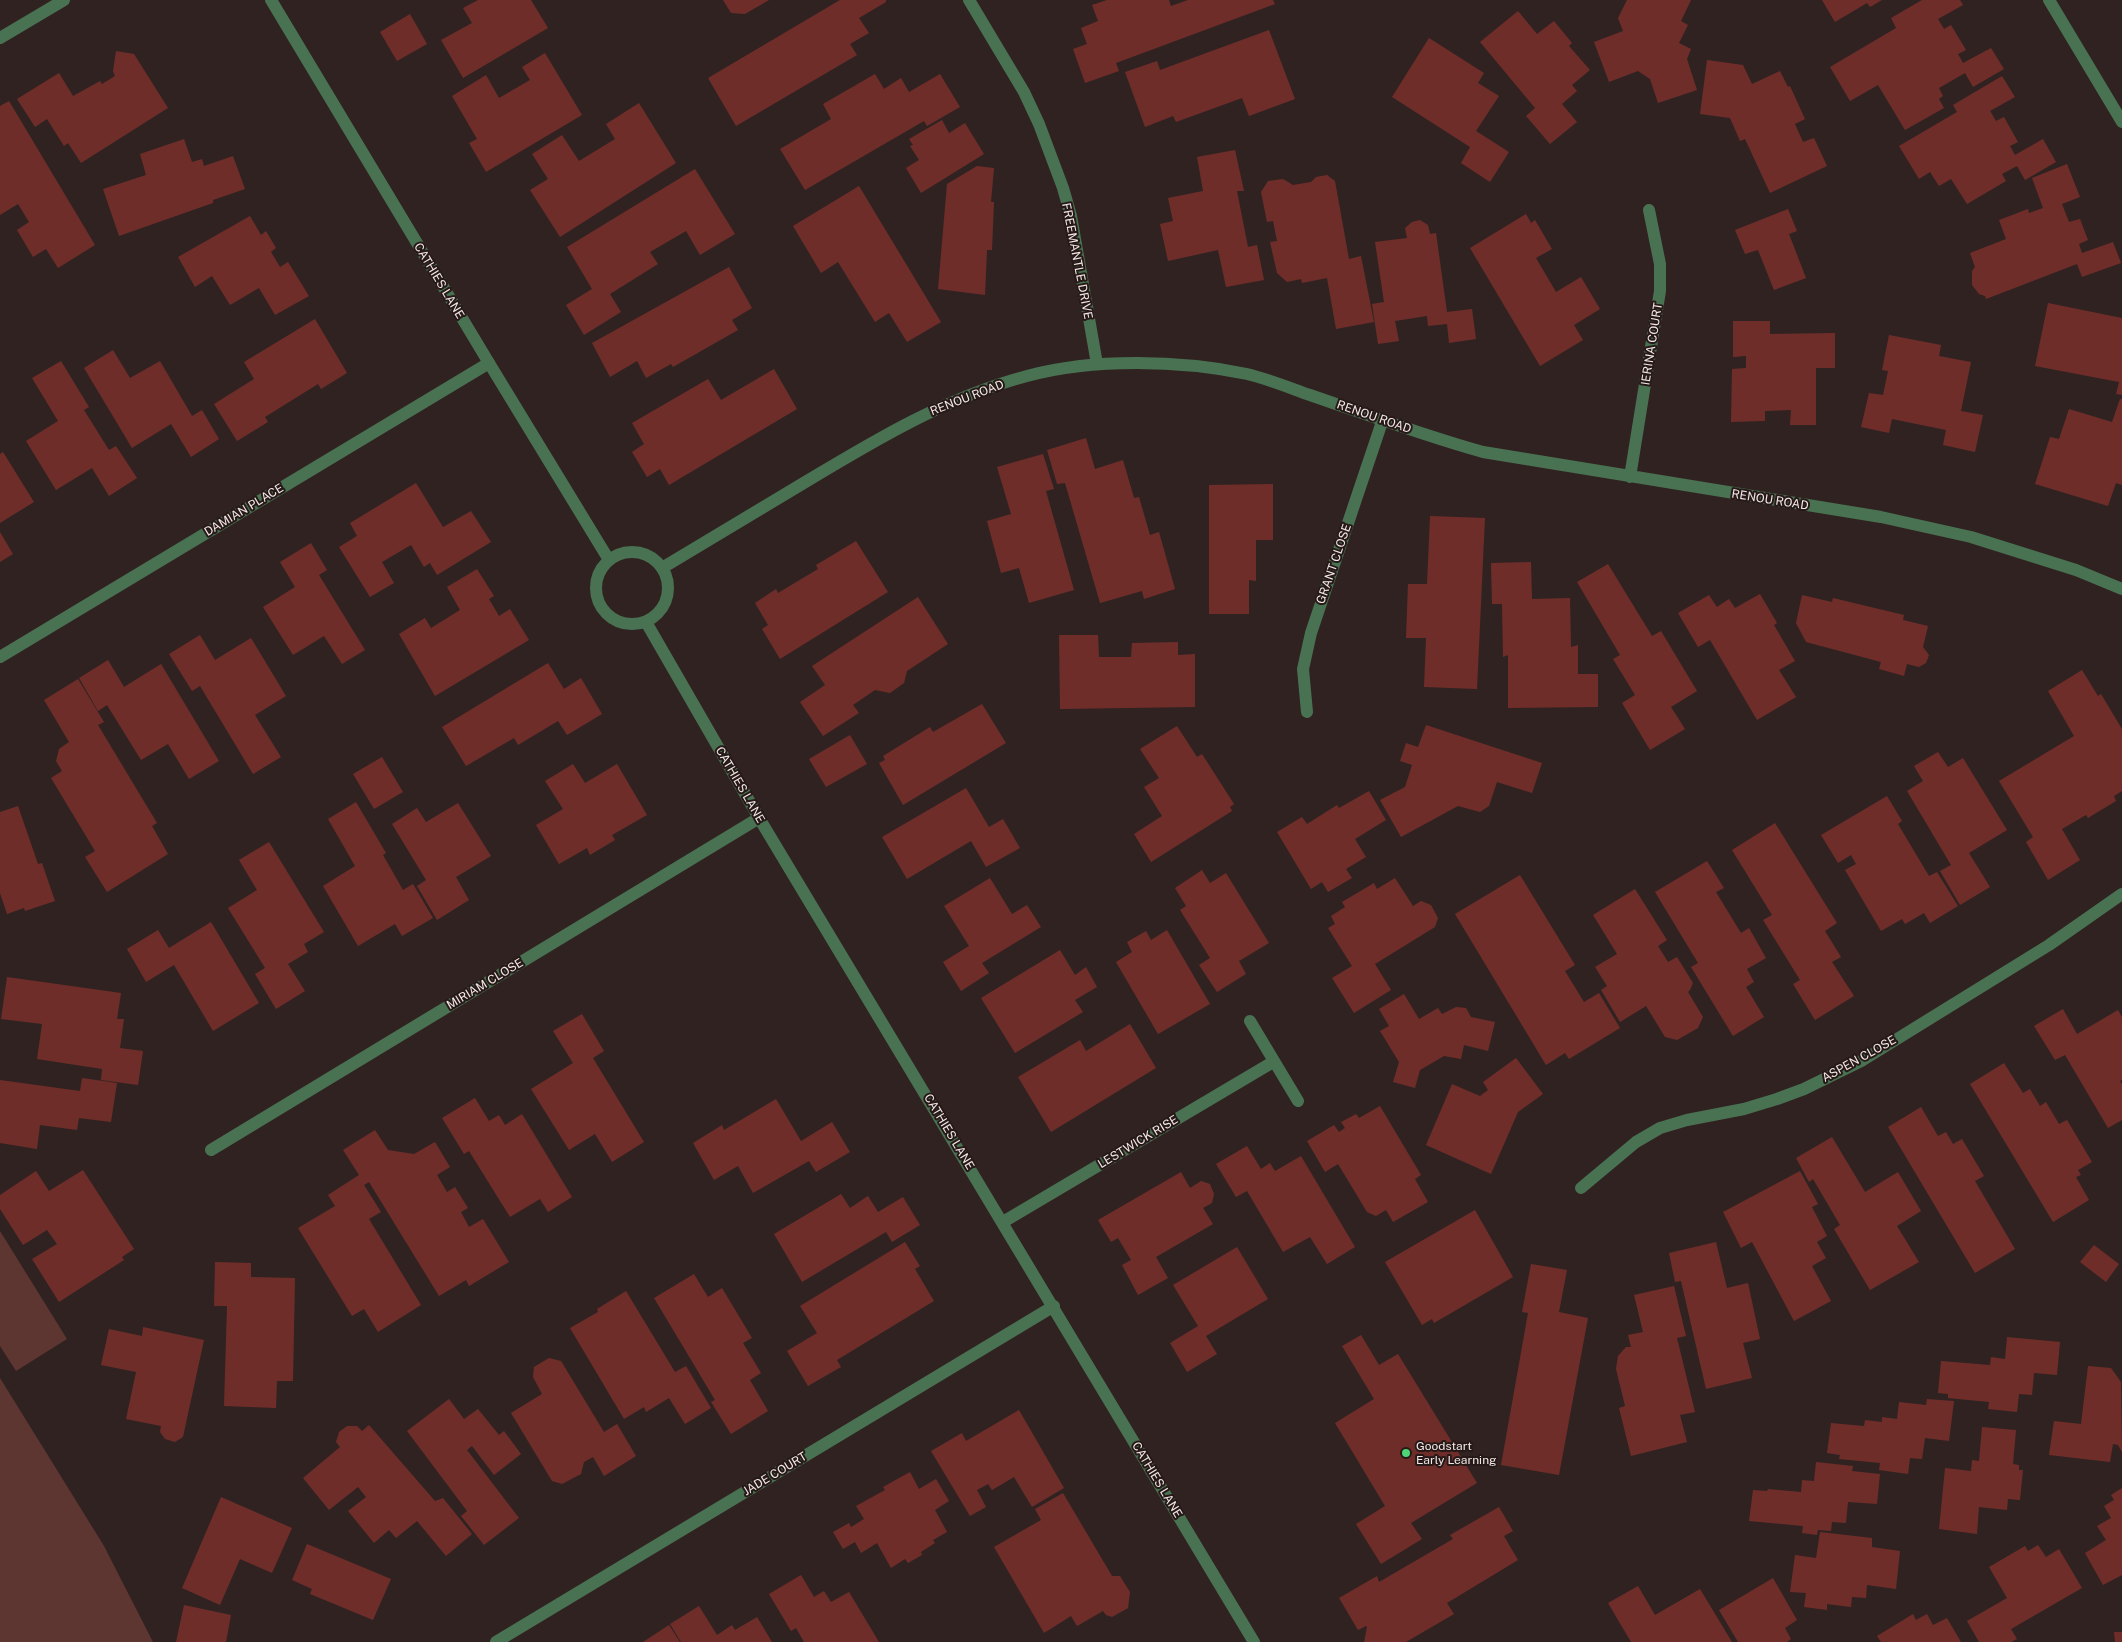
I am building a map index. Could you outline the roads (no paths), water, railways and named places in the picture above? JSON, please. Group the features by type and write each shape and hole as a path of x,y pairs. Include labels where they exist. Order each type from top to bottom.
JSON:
{"street":[{"path":"0,38 64,0"},
{"name":"CATHIES LANE","path":"271,0 609,560"},
{"name":"FREEMANTLE DRIVE","path":"970,0 1024,92 1039,124 1060,180 1071,216 1097,364"},
{"path":"2048,0 2122,122"},
{"name":"IERINA COURT","path":"1630,477 1660,291 1660,264 1649,210"},
{"name":"DAMIAN PLACE","path":"0,657 489,363"},
{"name":"RENOU ROAD","path":"662,568 866,445 948,403 1028,375 1097,364 1198,367 1248,374 1444,441 1483,452 1881,518 1971,536 2076,570 2122,589"},
{"name":"GRANT CLOSE","path":"1306,712 1303,669 1311,633 1383,419"},
{"path":"626,553 644,553 654,559 662,568 669,588 667,598 655,616 646,622 635,624 623,623 613,619 604,611 598,601 596,590 597,578 609,560 626,553"},
{"name":"CATHIES LANE","path":"646,622 759,818 1054,1306 1254,1642"},
{"name":"MIRIAM CLOSE","path":"211,1150 759,818"},
{"name":"ASPEN CLOSE","path":"1581,1188 1636,1142 1660,1128 1777,1099 1804,1089 1863,1060 2049,945 2122,894"},
{"path":"1250,1021 1298,1101"},
{"name":"LESTWICK RISE","path":"1003,1222 1273,1062"},
{"name":"JADE COURT","path":"496,1642 1054,1306"}],"place":[{"name":"Goodstart Early Learning","path":"1406,1453"}]}
